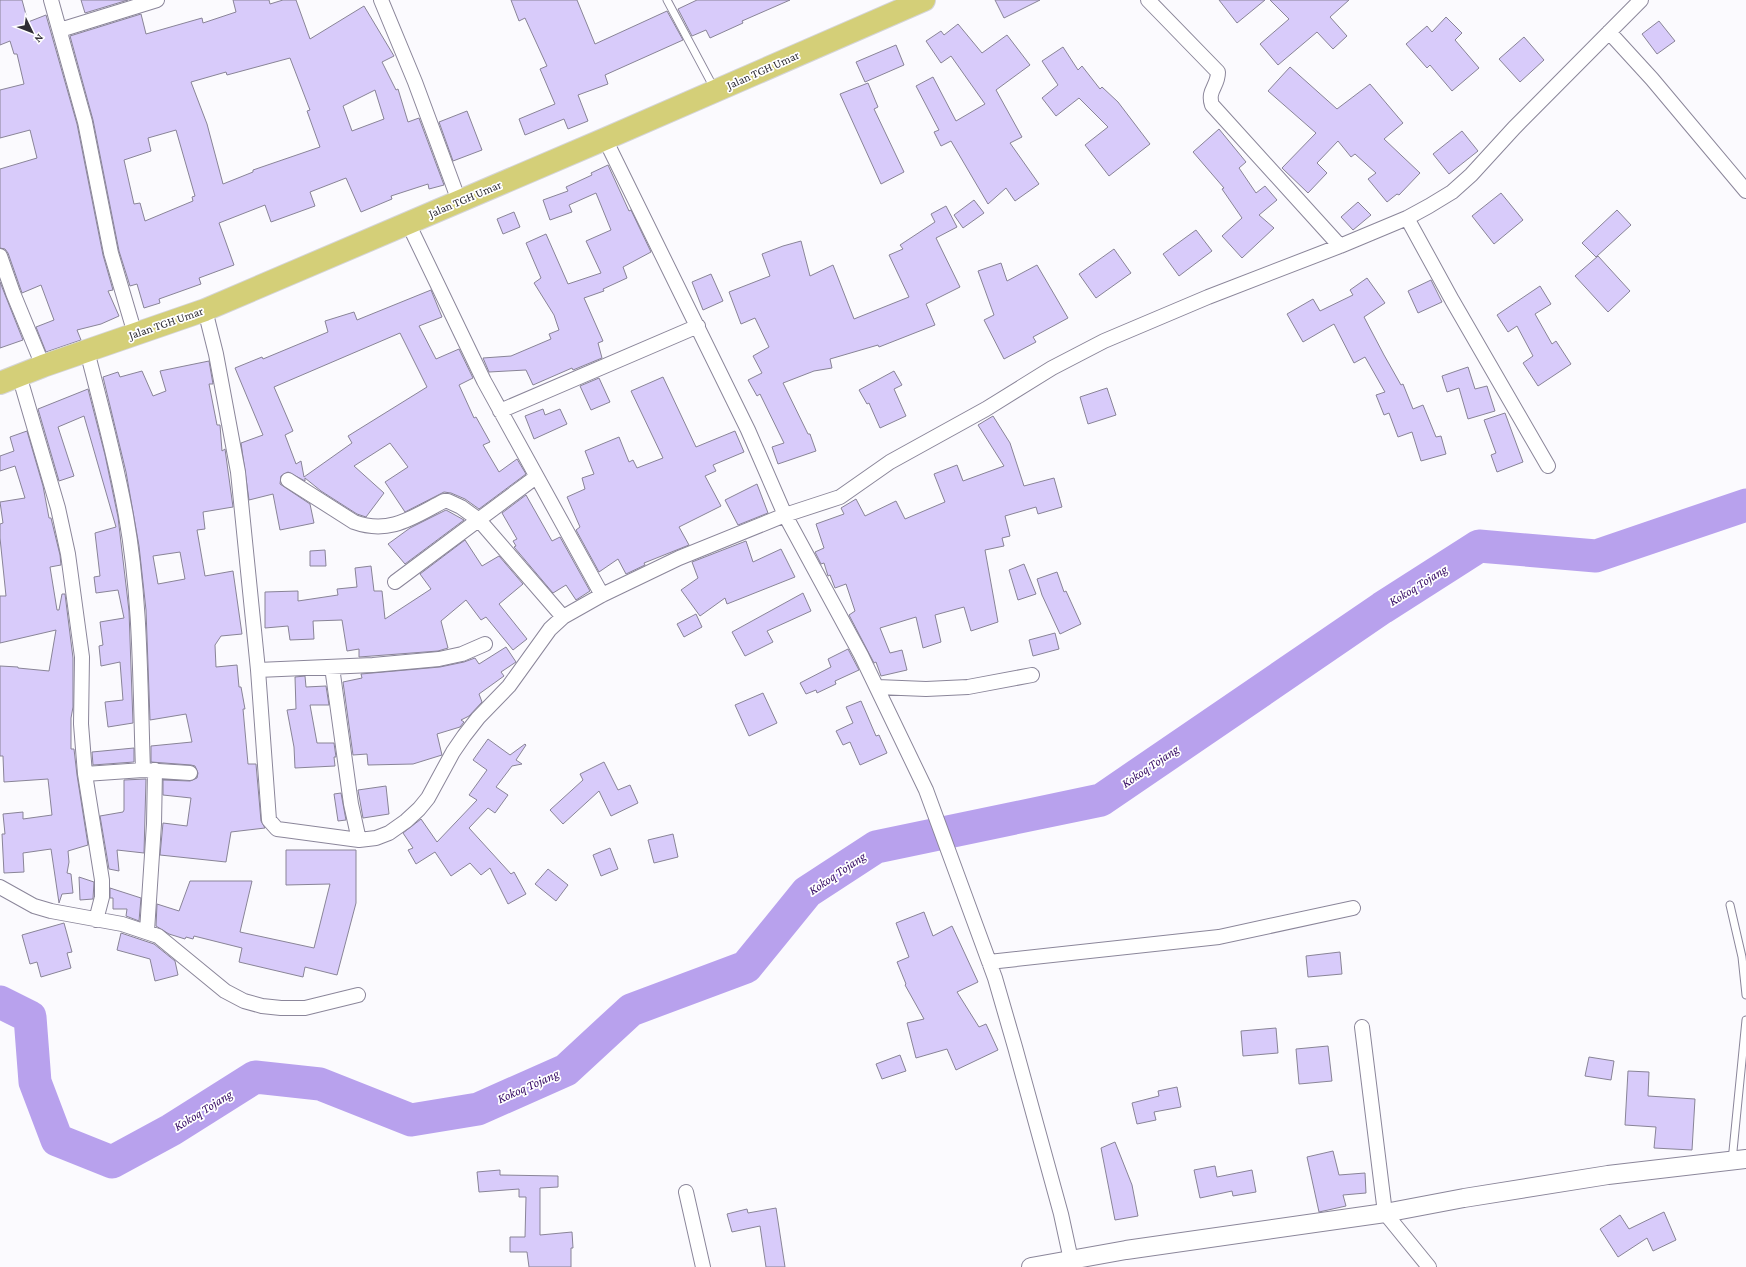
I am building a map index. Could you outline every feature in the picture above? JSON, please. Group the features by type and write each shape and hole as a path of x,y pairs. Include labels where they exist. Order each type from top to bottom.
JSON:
{"main road":[{"name":"Jalan TGH Umar","path":"10,379 43,366 205,310 605,139 916,2"}],"street":[{"path":"51,0 92,151 111,253 135,334"},
{"path":"60,30 158,0"},
{"path":"381,0 415,82 459,202"},
{"path":"1148,0 1218,72 1217,81 1211,91 1210,99 1212,106 1340,246"},
{"path":"205,310 216,354 238,472 258,670 269,820 277,829 359,840 376,838 389,833 419,810 431,793 453,752 464,736 478,718 509,686 550,629 563,617 602,595 679,558 785,515 840,497 890,462 986,409 1052,368 1104,341 1208,297 1340,246 1407,218 1452,192 1471,175 1641,0"},
{"path":"1609,32 1652,79 1746,191"},
{"path":"605,139 748,430 785,515 877,687 926,790 989,962 1015,1047 1061,1214 1072,1263"},
{"path":"1407,218 1452,300 1548,466"},
{"path":"408,223 484,381 602,595"},
{"path":"0,256 13,293 43,366"},
{"path":"500,411 698,326"},
{"path":"87,351 116,467 126,516 132,557 139,665 154,824 147,931"},
{"path":"10,379 58,508 68,554 82,657 81,724 85,774 102,880 102,897 96,920"},
{"path":"395,582 444,544 479,520 536,477"},
{"path":"288,480 354,522 365,526 399,524 444,500 461,507 479,520 563,617"},
{"path":"258,670 332,667 439,659 462,654 485,644"},
{"path":"332,667 351,804 359,840"},
{"path":"877,687 926,689 968,687 1032,675"},
{"path":"85,774 149,770 190,773"},
{"path":"0,886 34,906 147,931 158,936 169,943 226,991 244,1001 262,1006 304,1008 358,995"},
{"path":"989,962 1219,937 1353,908"},
{"path":"1362,1026 1385,1213 1429,1267"},
{"path":"1031,1267 1072,1263 1385,1213 1464,1198 1608,1175 1739,1160"},
{"path":"686,1192 703,1267"}],"lane":[{"path":"668,0 715,91"},
{"path":"1730,905 1742,957 1746,995"},
{"path":"1739,1160 1746,1020"}],"building":[{"path":"0,0 22,0 28,22 46,15 77,124 103,255 113,290 108,291 119,316 101,324 77,330 81,340 46,352 36,327 54,320 41,285 22,293 8,253 5,249 0,248 0,169 37,158 30,130 0,138 0,90 24,84 17,54 14,54 10,41 0,45"},
{"path":"81,0 128,0 85,13"},
{"path":"233,0 269,0 270,4 283,0 296,0 310,39 364,6 394,56 382,62 396,90 398,89 408,122 419,118 444,185 429,189 428,184 391,196 392,199 361,212 346,178 310,192 315,206 271,222 265,205 219,223 234,265 199,278 201,284 159,299 160,303 144,308 137,284 130,286 119,251 93,120 70,36 141,14 146,34 202,18 203,23 236,12","holes":["290,58 310,110 307,111 320,147 253,170 253,172 223,184 207,124 191,82 226,72 227,75","375,90 384,119 352,131 343,106","176,130 195,196 192,197 193,201 145,221 140,203 134,204 124,160 151,151 148,138"]},
{"path":"511,0 577,0 595,44 667,11 683,40 605,75 608,84 578,95 588,121 568,129 564,119 525,135 519,119 555,104 540,69 547,66 525,18 519,21"},
{"path":"697,0 790,0 742,21 743,23 710,38 706,30 692,36 678,9"},
{"path":"995,0 1040,0 1004,18"},
{"path":"1219,0 1265,0 1237,23"},
{"path":"1270,0 1349,0 1330,17 1347,36 1333,49 1317,32 1278,65 1260,44 1289,19"},
{"path":"1446,17 1462,33 1455,40 1479,68 1452,91 1430,65 1427,68 1406,44 1427,26 1432,32"},
{"path":"1659,21 1675,41 1657,54 1642,34"},
{"path":"958,24 982,53 1007,35 1030,65 996,90 1022,137 1010,143 1039,184 1015,201 1006,188 988,204 951,141 941,146 934,132 939,130 916,86 933,77 956,121 985,104 951,56 941,63 926,41 941,31 944,35"},
{"path":"1524,37 1544,60 1520,82 1499,59"},
{"path":"896,45 904,65 865,82 856,62"},
{"path":"1063,47 1078,70 1082,66 1100,89 1102,87 1118,102 1150,144 1109,176 1085,145 1108,127 1079,98 1056,116 1042,98 1058,85 1042,61"},
{"path":"1290,67 1337,109 1370,84 1403,123 1384,139 1420,173 1399,195 1397,194 1387,202 1368,179 1376,173 1355,154 1351,157 1338,141 1317,163 1327,173 1308,193 1282,168 1316,133 1268,91"},
{"path":"868,83 878,107 874,109 904,172 881,184 840,94"},
{"path":"467,111 482,150 453,161 439,122"},
{"path":"1219,129 1246,162 1239,168 1256,193 1265,186 1277,200 1259,215 1274,228 1242,258 1222,236 1242,218 1222,189 1224,188 1193,152"},
{"path":"1462,131 1478,151 1449,174 1433,154"},
{"path":"608,165 629,211 631,210 651,252 623,267 627,278 603,289 604,291 584,298 603,341 598,343 602,358 573,370 572,368 533,385 526,370 489,372 483,358 511,356 551,339 549,334 559,330 554,315 534,283 541,278 526,243 546,234 568,284 601,273 586,241 611,230 596,193 569,205 572,212 550,220 543,200 568,191 566,187 592,175 591,173"},
{"path":"1501,193 1523,220 1494,244 1472,216"},
{"path":"974,200 984,213 963,228 954,215"},
{"path":"1358,202 1371,215 1353,230 1341,217"},
{"path":"946,206 957,227 936,238 960,287 926,304 935,325 879,347 878,345 830,359 832,368 814,371 783,383 808,434 810,434 816,451 778,464 772,447 784,443 760,394 757,396 748,380 762,373 753,356 769,347 755,318 741,324 729,292 770,276 762,254 801,241 810,276 833,265 854,319 909,297 889,255 903,249 900,245 935,222 931,214"},
{"path":"1617,210 1631,225 1596,257 1582,243"},
{"path":"514,212 520,227 503,234 497,219"},
{"path":"1196,230 1212,251 1179,276 1163,254"},
{"path":"1114,249 1131,273 1096,298 1079,274"},
{"path":"1598,256 1630,291 1608,312 1575,276"},
{"path":"1001,263 1007,281 1037,265 1068,318 1033,337 1036,342 1004,359 984,320 994,315 978,271"},
{"path":"711,274 723,301 703,310 692,282"},
{"path":"1367,278 1385,303 1364,317 1401,385 1403,384 1413,409 1423,405 1436,437 1441,436 1446,454 1421,461 1412,432 1398,437 1389,413 1384,415 1376,395 1385,392 1365,357 1354,363 1334,324 1303,342 1287,314 1313,299 1320,311 1353,295 1350,290"},
{"path":"1431,280 1442,302 1418,313 1408,291"},
{"path":"0,282 23,340 0,348"},
{"path":"1540,286 1551,304 1535,314 1552,344 1556,341 1571,364 1538,386 1523,363 1533,356 1517,326 1508,332 1497,315"},
{"path":"431,290 442,317 419,326 436,359 459,349 473,378 459,385 474,418 476,417 490,442 483,445 499,472 517,459 526,474 479,509 465,499 451,493 444,492 405,512 385,482 408,467 390,443 354,466 384,493 366,517 357,514 321,491 305,478 305,481 288,472 281,476 280,484 310,504 314,523 280,530 273,494 249,500 241,443 263,435 235,368 262,357 263,359 328,332 325,321 354,312 357,320","holes":["400,333 427,387 348,436 352,443 304,477 301,461 296,464 285,435 293,431 274,387"]},
{"path":"209,361 213,384 209,384 217,425 220,425 222,451 225,449 233,507 203,512 205,529 197,530 205,576 233,571 242,634 221,636 215,645 216,667 237,665 239,687 241,687 245,709 243,709 248,764 256,764 261,821 265,828 231,832 226,862 160,855 163,823 187,826 191,798 163,795 163,780 190,781 197,778 198,773 195,766 191,765 151,762 151,746 192,742 186,714 150,720 146,610 139,546 126,472 103,377 118,372 120,377 142,371 153,396 166,391 160,371","holes":["180,552 185,579 158,584 153,556"]},
{"path":"1468,367 1475,389 1487,386 1495,411 1468,419 1459,388 1447,392 1442,376"},
{"path":"894,371 902,385 894,389 906,416 880,428 869,403 867,404 859,390"},
{"path":"663,377 696,447 735,431 744,452 713,465 716,471 705,476 721,506 679,527 689,545 644,563 645,565 626,574 618,559 599,572 576,530 580,527 567,497 585,489 582,478 594,474 585,451 619,437 629,462 633,460 637,468 663,458 631,391"},
{"path":"599,378 610,402 591,410 580,386"},
{"path":"1107,388 1116,415 1088,424 1080,397"},
{"path":"88,389 105,455 118,517 129,611 133,723 108,727 105,702 123,700 120,662 101,666 99,646 103,645 100,622 124,618 118,590 96,593 94,577 100,576 95,533 116,527 84,416 58,427 74,476 59,481 38,409"},
{"path":"543,409 545,415 560,409 567,424 534,439 525,416"},
{"path":"1505,413 1523,462 1497,472 1491,455 1496,453 1484,420"},
{"path":"993,416 1010,443 1024,486 1054,478 1062,507 1038,514 1036,507 1005,516 1010,536 1002,538 1004,546 985,550 998,622 971,631 964,607 935,615 941,642 923,648 916,617 880,628 890,653 902,650 907,670 881,676 876,662 874,663 849,615 855,611 846,584 835,588 830,575 828,576 824,563 821,564 815,552 824,548 816,524 844,514 841,508 856,499 865,516 896,501 905,519 945,502 934,474 957,465 963,481 1004,466 978,425"},
{"path":"27,431 43,486 49,518 51,518 60,555 61,565 50,567 57,610 59,610 62,594 65,594 73,658 71,749 74,749 88,845 68,851 69,862 67,873 71,874 73,893 62,894 59,903 51,849 23,853 24,872 4,873 2,834 5,834 3,814 23,812 23,819 52,815 48,779 4,782 3,756 0,756 0,666 49,671 56,630 0,643 0,596 6,596 0,538 0,524 3,523 0,502 25,498 15,466 0,471 0,456 14,451 10,437"},
{"path":"757,484 768,513 738,525 725,500"},
{"path":"526,495 552,541 560,537 590,591 576,600 566,585 553,593 514,547 516,546 513,541 517,539 502,513"},
{"path":"446,510 464,520 405,564 388,544 410,528"},
{"path":"465,540 482,566 499,556 523,584 499,604 527,639 513,650 486,617 481,620 466,600 441,621 448,648 438,651 359,657 359,649 347,651 342,620 313,621 314,639 290,640 288,626 265,628 265,592 298,591 298,601 338,595 337,589 357,587 355,568 371,566 374,591 382,591 385,619 431,589 420,574"},
{"path":"746,541 753,562 781,549 795,577 727,604 725,598 700,616 681,590 698,578 692,562"},
{"path":"325,550 326,566 310,566 310,551"},
{"path":"1024,564 1036,594 1018,600 1009,570"},
{"path":"1057,572 1064,592 1066,591 1081,624 1060,634 1042,595 1037,579"},
{"path":"803,593 811,611 767,631 773,642 745,656 732,632"},
{"path":"696,614 702,627 684,637 677,624"},
{"path":"1055,633 1059,649 1033,656 1029,640"},
{"path":"506,647 516,662 501,672 504,676 479,694 482,702 469,716 461,720 464,722 460,727 437,734 442,755 413,764 368,765 367,754 353,755 343,682 362,678 361,674 440,667 475,658 479,664"},
{"path":"848,649 859,670 835,681 836,684 817,693 816,690 806,694 800,683 831,667 828,659"},
{"path":"305,676 306,687 326,686 329,705 310,705 317,743 334,743 336,757 334,757 335,766 295,768 294,747 287,710 296,709 295,677"},
{"path":"763,693 777,723 749,736 735,705"},
{"path":"861,701 876,736 879,735 887,753 860,765 850,742 843,745 836,731 853,723 846,707"},
{"path":"488,739 510,755 525,744 526,745 516,760 522,764 512,766 496,787 508,795 495,813 488,808 469,828 511,874 514,872 526,894 508,904 490,868 481,875 470,863 451,876 435,852 416,864 408,850 413,848 403,833 421,819 437,842 477,800 469,795 487,770 473,760"},
{"path":"134,748 134,762 93,765 92,752"},
{"path":"604,762 618,790 630,785 638,803 611,816 599,791 563,824 550,810 583,780 580,774"},
{"path":"146,779 144,853 117,850 119,871 109,869 100,816 123,812 124,780"},
{"path":"386,786 389,814 363,818 358,790"},
{"path":"341,793 346,820 338,821 334,794"},
{"path":"673,834 678,857 654,863 648,840"},
{"path":"610,848 618,869 601,876 593,855"},
{"path":"286,850 356,850 356,903 337,975 305,967 303,977 239,962 242,948 194,936 193,939 186,937 185,939 169,934 156,926 157,904 179,911 190,881 252,881 240,932 314,948 330,884 286,885"},
{"path":"548,869 568,885 556,901 535,884"},
{"path":"79,877 94,882 93,899 80,900"},
{"path":"110,888 141,898 139,921 126,916 127,909 113,909 113,898 110,898"},
{"path":"924,912 933,936 952,926 978,982 957,992 979,1027 986,1024 998,1050 956,1070 947,1049 916,1058 907,1023 924,1019 905,985 906,984 897,962 909,957 896,923"},
{"path":"64,923 72,952 67,953 71,968 41,977 37,962 30,964 22,935"},
{"path":"121,933 154,944 175,961 178,975 155,981 150,959 117,950"},
{"path":"1340,952 1342,974 1308,977 1306,956"},
{"path":"1276,1028 1278,1053 1243,1056 1241,1031"},
{"path":"1328,1046 1332,1081 1299,1084 1296,1049"},
{"path":"900,1055 906,1071 882,1079 876,1064"},
{"path":"1589,1057 1614,1061 1611,1080 1585,1076"},
{"path":"1628,1071 1649,1072 1648,1096 1695,1099 1692,1150 1654,1148 1656,1127 1625,1125"},
{"path":"1177,1087 1181,1107 1154,1112 1156,1120 1137,1124 1132,1103 1159,1096 1158,1091"},
{"path":"1115,1142 1132,1185 1138,1216 1115,1220 1101,1148"},
{"path":"1333,1151 1339,1175 1365,1173 1366,1193 1343,1195 1346,1206 1319,1212 1307,1157"},
{"path":"1215,1166 1217,1177 1252,1170 1256,1192 1233,1196 1232,1191 1200,1198 1194,1170"},
{"path":"500,1170 500,1175 558,1176 558,1187 540,1188 540,1235 572,1232 573,1248 571,1248 571,1267 529,1267 527,1252 510,1252 510,1237 525,1237 526,1197 519,1197 519,1189 479,1192 477,1172"},
{"path":"776,1208 785,1267 766,1267 760,1226 732,1232 727,1214 747,1209 748,1213"},
{"path":"1664,1212 1676,1240 1653,1251 1647,1238 1618,1257 1600,1229 1620,1215 1629,1229"}],"waterway":[{"name":"Kokoq Tojang","path":"0,1002 30,1017 35,1082 57,1140 112,1162 171,1130 255,1077 320,1084 411,1120 478,1109 566,1070 631,1010 746,967 807,892 876,847 1101,800 1382,608 1479,546 1596,556 1746,505"}]}
